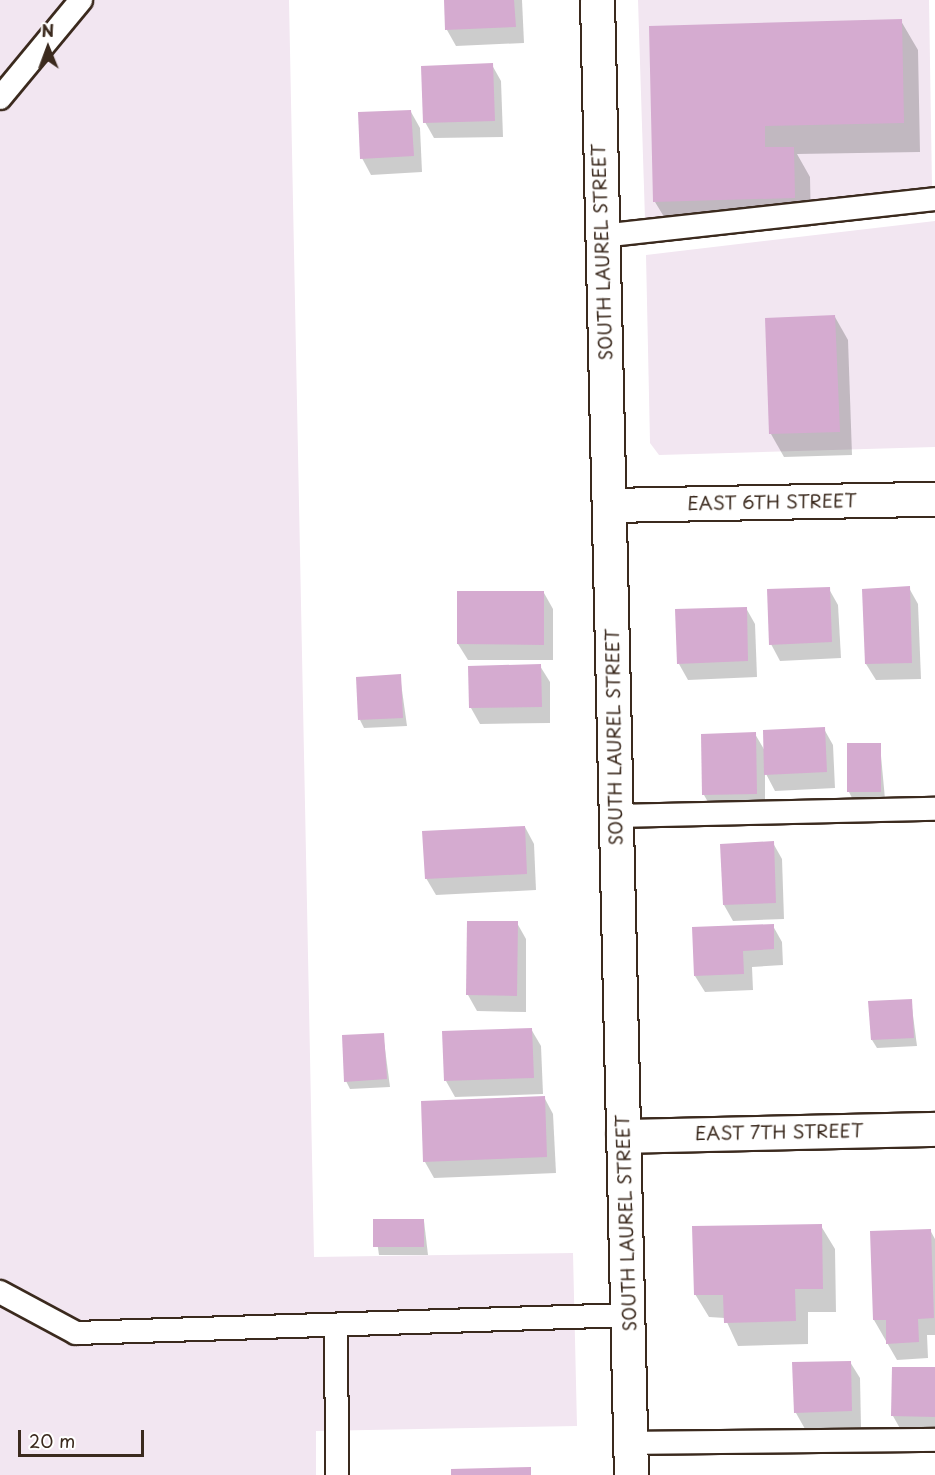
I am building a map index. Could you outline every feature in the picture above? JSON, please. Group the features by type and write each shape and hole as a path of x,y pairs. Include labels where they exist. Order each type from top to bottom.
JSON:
{"street":[{"name":"SOUTH LAUREL STREET","path":"597,0 631,1475"},
{"name":"EAST 6TH STREET","path":"609,505 935,499"},
{"name":"EAST 7TH STREET","path":"623,1136 935,1129"}],"lane":[{"path":"0,98 81,0"},
{"path":"601,236 935,200"},
{"path":"616,816 935,809"},
{"path":"0,1292 76,1333 629,1315"},
{"path":"336,1325 337,1475"},
{"path":"631,1443 935,1440"}],"shaded area":[{"path":"0,0 289,0 314,1257 573,1253 577,1426 316,1431 316,1475 0,1475"},
{"path":"638,0 929,0 932,187 645,219"},
{"path":"935,221 935,447 659,455 650,443 646,255"}],"building":[{"path":"444,0 514,0 516,27 445,30"},
{"path":"902,19 904,123 765,126 765,147 794,147 795,198 653,202 649,26"},
{"path":"493,63 495,121 423,123 421,66"},
{"path":"411,110 414,156 360,159 358,112"},
{"path":"835,315 840,432 769,434 765,318"},
{"path":"910,586 912,663 865,664 862,589"},
{"path":"830,587 832,642 769,645 767,589"},
{"path":"457,591 544,591 544,645 457,644"},
{"path":"747,607 748,661 677,664 675,609"},
{"path":"541,664 542,707 469,708 468,666"},
{"path":"401,674 403,718 358,720 356,677"},
{"path":"825,727 827,772 764,775 763,730"},
{"path":"756,732 757,794 702,795 701,734"},
{"path":"847,743 881,743 881,792 847,792"},
{"path":"525,826 527,874 425,879 422,831"},
{"path":"774,841 776,903 723,905 720,844"},
{"path":"467,921 518,921 517,996 466,995"},
{"path":"774,924 774,949 743,951 744,974 694,976 692,927"},
{"path":"912,999 914,1038 871,1040 868,1001"},
{"path":"532,1028 534,1078 444,1081 442,1031"},
{"path":"384,1033 387,1079 344,1082 342,1035"},
{"path":"545,1096 547,1157 423,1162 421,1101"},
{"path":"373,1219 424,1219 424,1247 373,1247"},
{"path":"822,1224 823,1289 795,1289 796,1321 724,1323 723,1295 694,1295 692,1226"},
{"path":"931,1229 934,1318 918,1319 919,1342 886,1344 886,1320 873,1320 870,1231"},
{"path":"851,1361 852,1411 794,1413 792,1362"},
{"path":"892,1367 935,1367 935,1417 891,1416"},
{"path":"531,1467 531,1475 451,1475 451,1469"}]}
